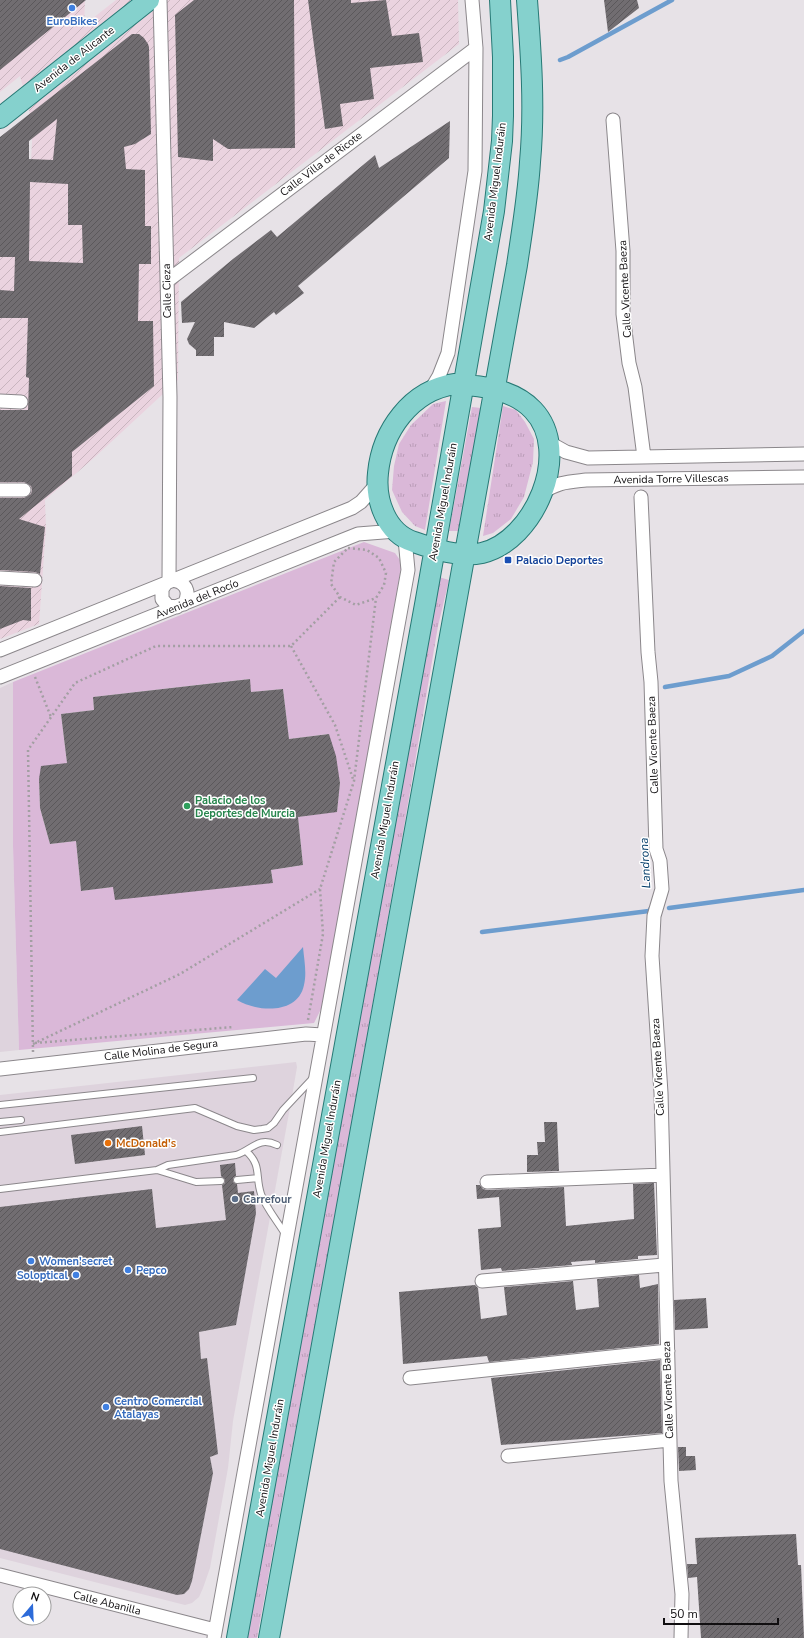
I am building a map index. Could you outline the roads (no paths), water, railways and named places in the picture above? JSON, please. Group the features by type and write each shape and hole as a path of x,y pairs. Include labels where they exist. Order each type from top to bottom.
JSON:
{"main road":[{"name":"Avenida de Alicante","path":"0,118 149,0"},
{"name":"Avenida Miguel Induráin","path":"237,1638 494,211 502,141 503,57 500,0"},
{"path":"269,1638 496,390 517,265 530,161 533,104 531,47 527,0"},
{"path":"464,384 496,390 518,398 534,412 543,426 548,442 549,464 542,493 529,518 512,537 493,550 483,553 465,554 434,548 400,535 382,511 377,484 380,458 394,424 413,402 443,385 464,384"}],"street":[{"name":"Calle Cieza","path":"160,0 170,397 169,581"},
{"path":"430,391 442,370 448,354 475,171 476,48 472,0"},
{"name":"Calle Villa de Ricote","path":"167,281 476,48"},
{"name":"Calle Vicente Baeza","path":"613,120 623,251 623,314 629,363 635,387 644,457"},
{"path":"0,401 21,402"},
{"name":"Avenida Torre Villescas","path":"548,442 566,452 588,458 804,454"},
{"name":"Avenida Torre Villescas","path":"542,493 559,483 586,480 804,476"},
{"path":"0,650 352,508 361,502 377,484"},
{"path":"0,490 24,490"},
{"name":"Calle Vicente Baeza","path":"641,497 648,652 651,682 656,849 660,861 662,889 654,916 652,956 661,1093 664,1265 668,1351 671,1481 682,1594 681,1638"},
{"name":"Avenida del Rocío","path":"0,677 358,534 380,531 400,535"},
{"path":"215,1634 408,570 400,535"},
{"path":"0,578 36,580"},
{"path":"169,581 180,582 185,585 188,595 180,606 168,606 162,599 162,589 169,581"},
{"name":"Calle Molina de Segura","path":"0,1069 306,1034 323,1035"},
{"path":"487,1182 663,1175"},
{"path":"482,1281 664,1265"},
{"path":"410,1378 668,1351"},
{"path":"508,1456 670,1440"},
{"name":"Calle Abanilla","path":"0,1576 215,1634"}],"lane":[{"path":"0,1132 195,1108 237,1126 254,1130 268,1128 316,1076"},
{"path":"0,1105 253,1078"},
{"path":"0,1122 21,1120"},
{"path":"0,1189 157,1170 168,1165 236,1155 261,1142 271,1142 277,1145"},
{"path":"246,1151 254,1159 261,1194 286,1236"},
{"path":"157,1170 196,1182 221,1181"},
{"path":"237,1180 258,1178"}],"water":[{"path":"303,947 305,980 300,995 294,1002 276,1008 265,1008 255,1007 237,1000 265,969 276,978"}],"waterway":[{"path":"560,60 672,0"},
{"name":"Landrona","path":"665,687 729,676 772,656 804,631"},
{"name":"Landrona","path":"669,908 804,890"},
{"name":"Landrona","path":"482,932 649,911 651,908"}],"place":[{"name":"EuroBikes","path":"72,8"},
{"name":"Palacio Deportes","path":"508,560"},
{"name":"Palacio de los Deportes de Murcia","path":"187,806"},
{"name":"McDonald's","path":"108,1143"},
{"name":"Carrefour","path":"235,1199"},
{"name":"Women'secret","path":"31,1261"},
{"name":"Pepco","path":"128,1270"},
{"name":"Soloptical","path":"76,1275"},
{"name":"Centro Comercial Atalayas","path":"106,1407"}]}
